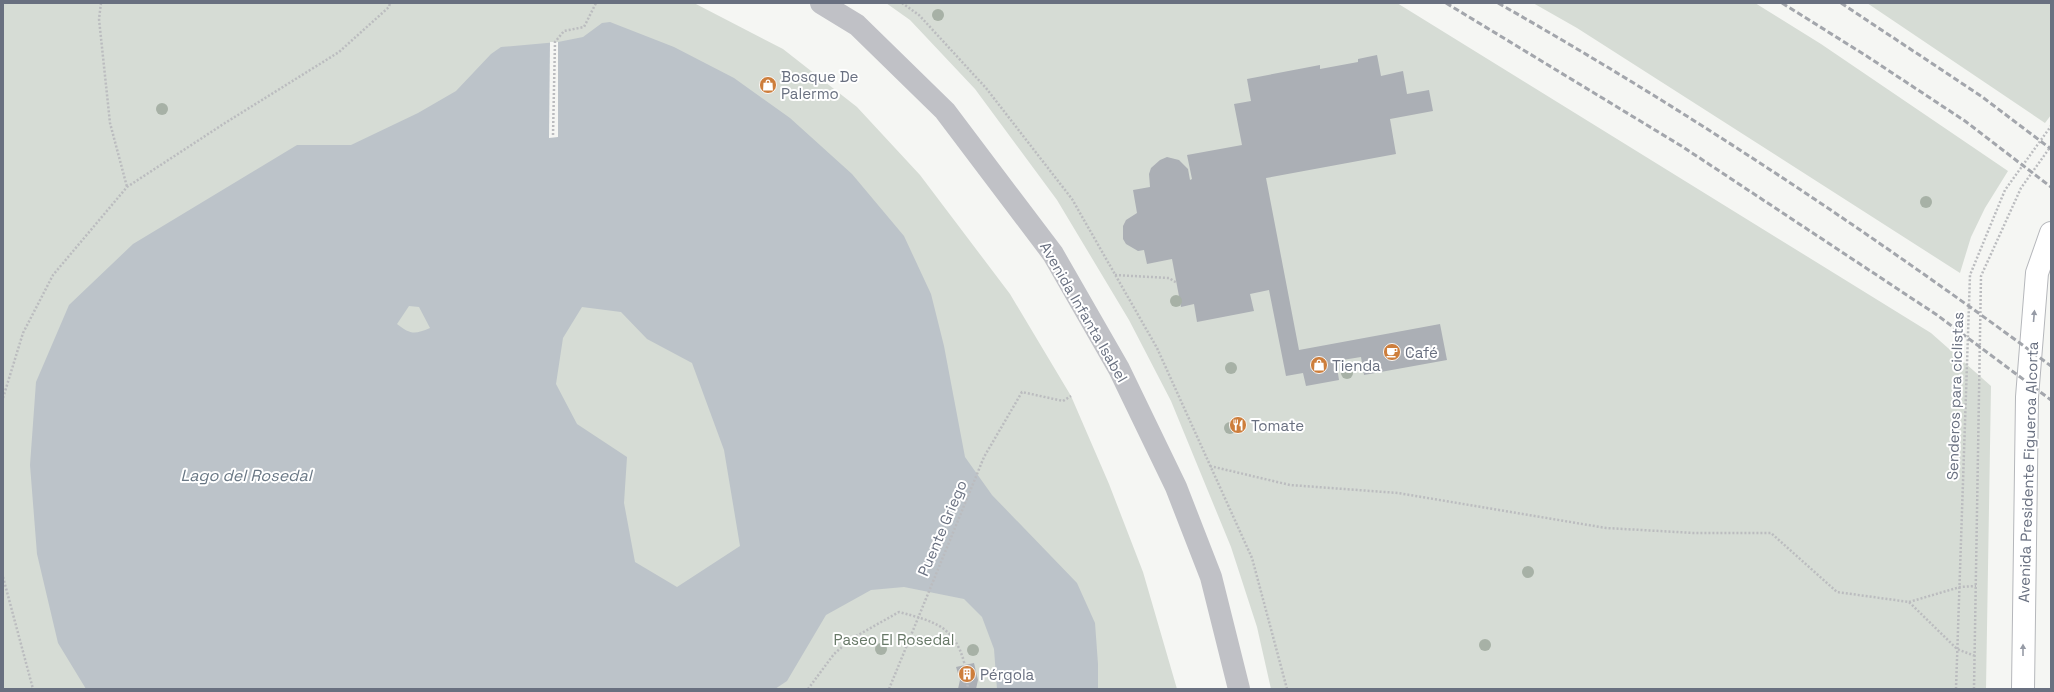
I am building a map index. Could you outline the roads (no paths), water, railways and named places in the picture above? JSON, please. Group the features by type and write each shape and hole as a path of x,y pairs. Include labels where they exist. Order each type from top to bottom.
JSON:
{"main road":[{"name":"Avenida Presidente Figueroa Alcorta","path":"2023,689 2027,397 2037,272 2051,233"}],"street":[{"name":"Avenida Infanta Isabel","path":"821,3 857,25 945,111 1053,254 1119,369 1176,487 1211,576 1238,689"}],"water":[{"name":"Lago del Rosedal","path":"610,22 674,47 734,78 790,118 852,174 904,236 931,294 944,346 965,457 992,495 1077,583 1095,623 1098,689 997,689 994,649 982,617 964,599 904,587 871,590 826,615 787,681 775,689 86,689 58,643 37,554 30,465 36,382 69,305 133,244 297,145 351,145 418,113 456,91 491,54 501,47 558,42 583,37 602,23","holes":["409,306 419,307 430,328 420,332 409,332 397,324","582,307 621,312 647,339 692,363 724,450 740,546 677,587 635,562 624,503 627,457 577,424 556,384 563,338"]}],"railway":[{"path":"1446,3 1683,147 1937,315 2051,400"},
{"path":"1498,3 1641,87 1780,176 1917,269 2051,366"},
{"path":"1782,3 1865,55 1965,121 2051,187"},
{"path":"1841,3 1981,96 2051,149"}],"place":[{"name":"Bosque De Palermo","path":"768,85"},
{"name":"Café","path":"1392,352"},
{"name":"Tienda","path":"1319,365"},
{"name":"Tomate","path":"1238,425"},
{"name":"Pérgola","path":"967,674"}],"park label":[{"name":"Paseo El Rosedal","path":"894,639"}]}
